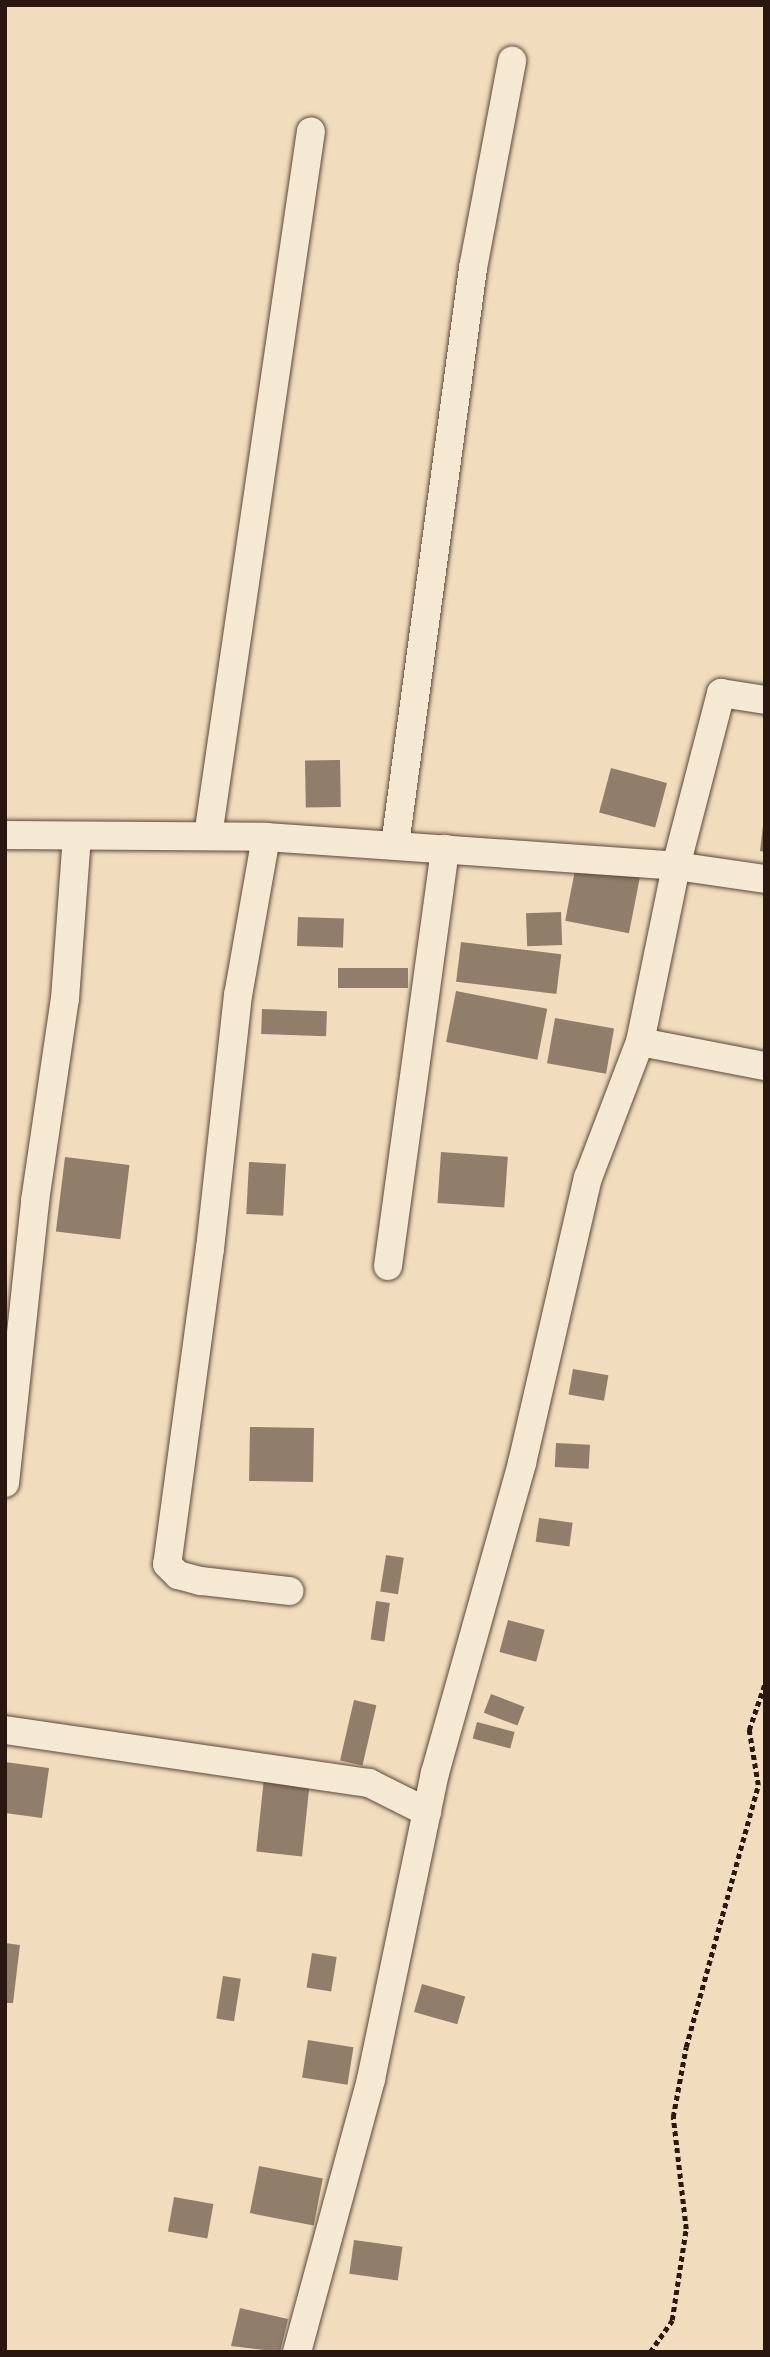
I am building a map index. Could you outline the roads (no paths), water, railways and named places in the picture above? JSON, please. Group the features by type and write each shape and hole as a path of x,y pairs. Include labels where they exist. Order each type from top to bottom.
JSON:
{"street":[{"path":"395,845 473,268 512,61"},
{"path":"208,836 311,131"},
{"path":"297,2352 371,2079 427,1812 522,1463 588,1178 639,1042 676,866 721,693 765,700"},
{"path":"5,835 266,837 676,866 765,879"},
{"path":"5,1483 34,1201 65,999 77,836"},
{"path":"266,837 238,995 210,1248 167,1564 178,1576 289,1591"},
{"path":"388,1266 445,849"},
{"path":"639,1042 765,1066"},
{"path":"5,1730 369,1783 427,1812"}]}
